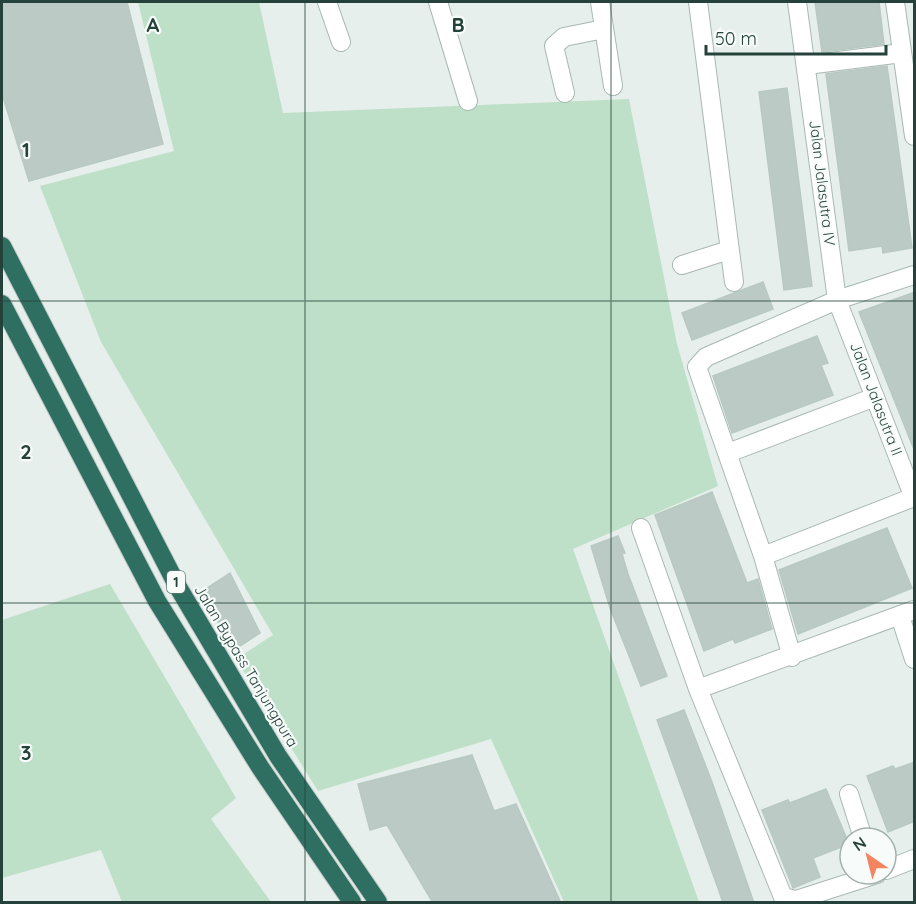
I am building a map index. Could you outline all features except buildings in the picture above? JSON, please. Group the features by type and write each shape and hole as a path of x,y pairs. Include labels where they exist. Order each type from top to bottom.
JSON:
{"highway":[{"name":"Jalan Bypass Tanjungpura","path":"2,246 178,588 278,756 378,903"},
{"name":"1","path":"2,304 158,601 260,767 352,903"}],"street":[{"path":"327,2 341,42"},
{"path":"438,2 468,101"},
{"path":"600,2 614,86"},
{"path":"698,2 734,282"},
{"name":"Jalan Jalasutra IV","path":"797,2 837,300"},
{"path":"895,2 907,61 915,136"},
{"path":"566,93 554,52 558,40 604,29"},
{"path":"807,65 907,61"},
{"path":"682,265 729,250"},
{"path":"792,657 763,556 697,367 706,357 837,300 915,275"},
{"name":"Jalan Jalasutra II","path":"837,300 914,498"},
{"path":"728,453 875,397"},
{"path":"763,556 914,498"},
{"path":"641,528 698,689 783,897 796,900 839,886"},
{"path":"698,689 792,657 907,613 915,659"},
{"path":"849,794 859,826"},
{"path":"898,865 915,859"}],"green space":[{"path":"138,2 259,2 283,113 629,99 677,344 718,486 573,549 699,902 564,902 491,739 318,791 236,659 273,635 101,342 40,186 174,151"},
{"path":"110,584 236,798 211,819 271,902 122,902 101,850 2,878 2,620"}]}
